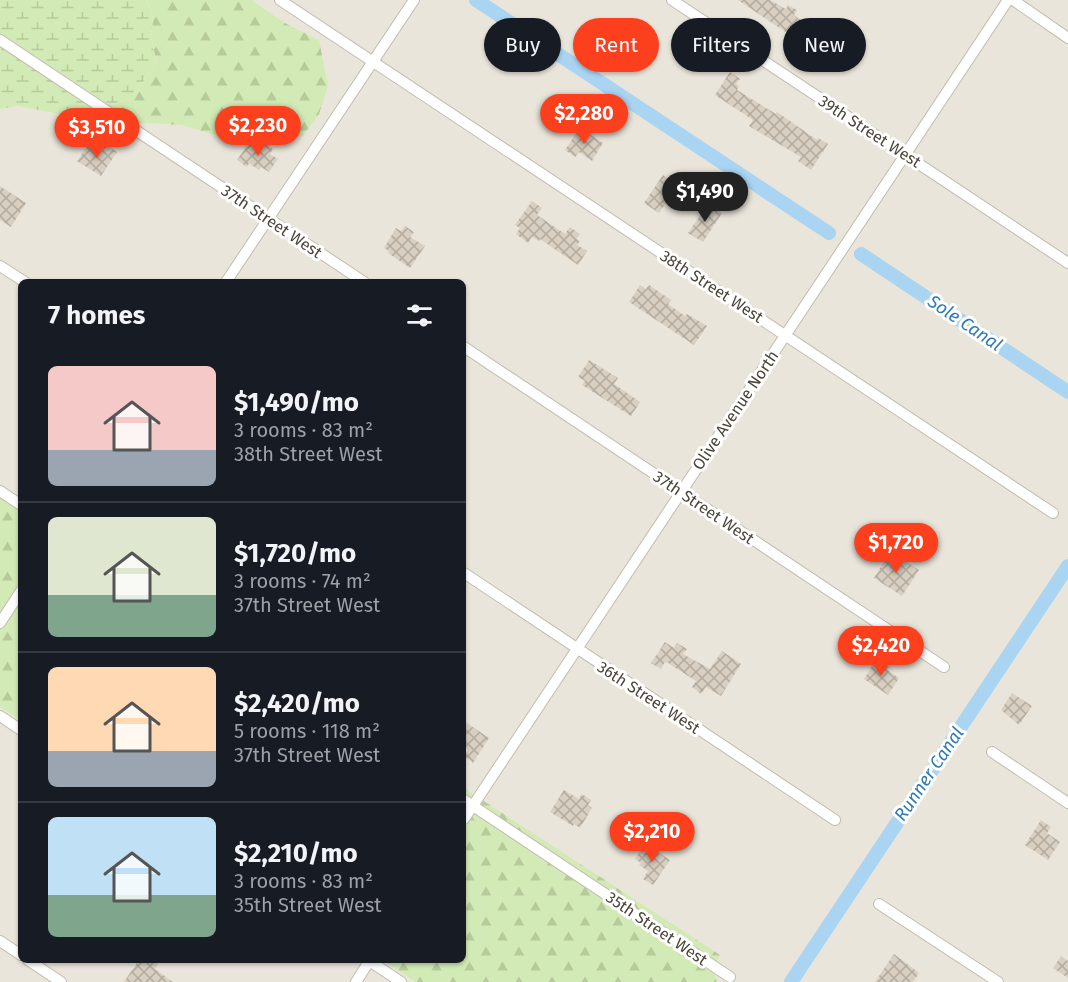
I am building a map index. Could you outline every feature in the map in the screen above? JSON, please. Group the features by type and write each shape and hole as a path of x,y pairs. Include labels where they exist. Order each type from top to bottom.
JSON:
{"street":[{"name":"38th Street West","path":"280,0 1053,513"},
{"path":"228,279 414,0"},
{"name":"39th Street West","path":"672,0 1068,263"},
{"name":"Olive Avenue North","path":"468,803 577,649 1008,0"},
{"path":"1013,0 1068,38"},
{"name":"37th Street West","path":"0,40 359,279"},
{"path":"0,266 20,279"},
{"name":"37th Street West","path":"466,348 944,667"},
{"path":"0,491 18,503"},
{"name":"36th Street West","path":"466,574 835,820"},
{"path":"0,623 18,596"},
{"path":"0,716 18,728"},
{"path":"992,752 1068,803"},
{"name":"35th Street West","path":"468,803 730,976"},
{"path":"879,904 998,982"},
{"path":"0,941 18,953"},
{"path":"32,963 61,982"},
{"path":"356,982 367,963"},
{"path":"373,963 401,982"}],"shaded area":[{"path":"252,0 1068,0 1068,982 717,982 713,969 719,955 466,789 466,279 18,279 18,501 0,490 0,109 17,106 79,118 181,125 258,146 319,40 285,23"},
{"path":"0,707 18,719 18,963 386,963 415,982 0,982"}],"green space":[{"path":"0,0 147,0 153,17 151,37 155,56 154,66 131,99 119,101 93,119 17,106 0,109"},
{"path":"147,0 252,0 285,23 319,40 328,86 319,114 303,136 258,146 181,125 105,121 95,118 119,101 131,99 154,66 155,56 151,37 153,17"},
{"path":"0,490 18,501 18,719 0,707"},
{"path":"466,789 720,955 713,969 717,982 415,982 386,963 466,963"}],"building":[{"path":"738,0 770,0 786,9 788,5 797,10 794,15 798,18 783,18 783,30 771,22 771,18 765,18"},
{"path":"730,72 740,79 736,84 739,86 737,90 776,114 777,112 817,140 818,138 828,144 811,170 798,161 801,157 749,126 753,120 715,95"},
{"path":"580,128 603,143 592,161 579,152 575,157 565,150"},
{"path":"250,141 260,148 264,143 273,149 270,154 278,159 269,172 261,167 259,170 249,163 247,167 237,160"},
{"path":"89,144 101,152 106,145 117,152 101,176 77,161"},
{"path":"663,175 678,185 659,213 644,203"},
{"path":"0,186 26,203 11,227 0,220"},
{"path":"532,201 542,208 537,215 565,234 570,227 580,234 576,239 580,241 577,245 587,251 578,265 540,239 539,241 532,237 528,243 516,234 520,228 515,225"},
{"path":"708,204 722,213 703,242 688,233"},
{"path":"405,226 414,232 410,237 425,246 410,268 384,248 396,228 401,231"},
{"path":"640,285 646,289 649,285 671,300 668,304 685,316 687,314 707,326 694,345 629,302"},
{"path":"589,360 618,378 614,384 640,402 631,416 582,385 585,381 578,377"},
{"path":"890,552 919,570 902,596 874,578"},
{"path":"665,642 674,648 677,643 687,649 683,654 710,669 722,651 741,664 721,696 706,687 701,694 692,687 696,681 668,663 665,662 661,669 651,663"},
{"path":"877,658 889,667 887,670 899,678 888,695 864,679"},
{"path":"1012,693 1032,706 1019,725 1001,710"},
{"path":"466,722 489,738 473,763 466,758 468,750 466,748"},
{"path":"564,790 579,799 582,794 591,800 588,805 592,808 580,828 550,812"},
{"path":"1041,820 1051,827 1047,833 1060,842 1048,860 1025,845"},
{"path":"645,844 670,860 653,885 643,879 648,871 635,859"},
{"path":"894,954 919,973 913,982 875,982"},
{"path":"1061,956 1068,961 1068,978 1053,968"},
{"path":"137,963 156,963 155,969 173,982 124,982"}],"waterway":[{"name":"Sole Canal","path":"476,0 829,233"},
{"name":"Sole Canal","path":"861,254 1068,392"},
{"name":"Runner Canal","path":"791,982 1068,566"}]}
